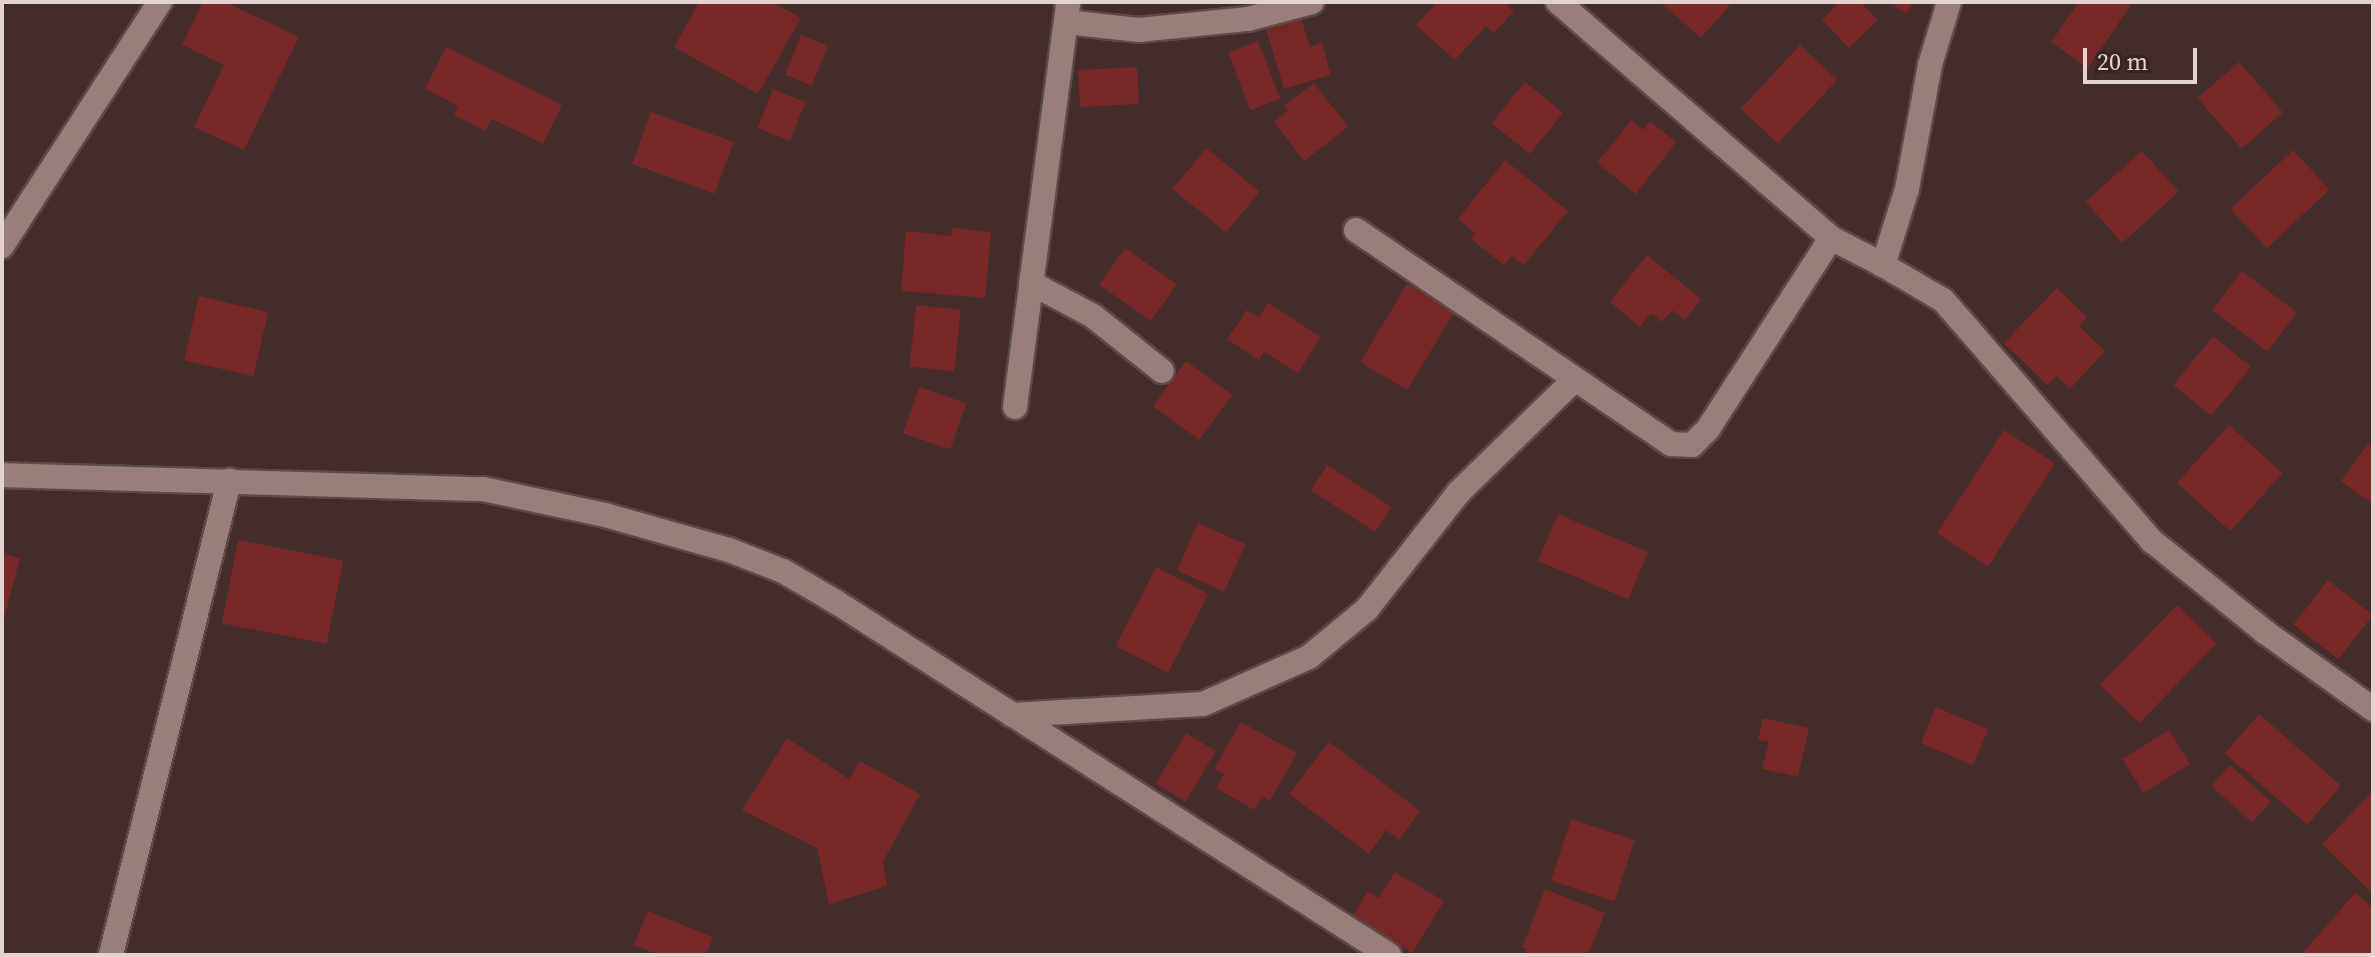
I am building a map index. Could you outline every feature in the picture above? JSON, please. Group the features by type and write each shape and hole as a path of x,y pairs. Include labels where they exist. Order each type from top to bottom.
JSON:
{"street":[{"path":"2,246 160,2"},
{"path":"1015,407 1067,12 1139,30 1248,19 1312,2"},
{"path":"1558,2 1698,128 1831,238 1943,300 2152,541 2265,632 2373,709"},
{"path":"1883,265 1907,189 1930,65 1949,2"},
{"path":"1356,230 1671,444 1692,445 1708,429 1831,238"},
{"path":"1031,283 1093,316 1162,371"},
{"path":"1012,715 1203,704 1309,657 1367,609 1459,492 1574,380"},
{"path":"2,475 483,489 605,515 729,550 783,571 1389,955"},
{"path":"111,955 229,480"}],"building":[{"path":"203,2 225,2 299,37 244,150 194,127 224,65 182,45"},
{"path":"699,2 772,2 801,18 758,94 674,47"},
{"path":"1437,2 1504,2 1514,11 1494,33 1486,26 1455,60 1416,25"},
{"path":"1660,2 1726,2 1730,5 1701,38"},
{"path":"1840,2 1860,2 1878,20 1849,48 1822,20"},
{"path":"1890,2 1914,2 1906,14"},
{"path":"2079,2 2133,2 2088,68 2051,42"},
{"path":"1301,18 1310,47 1322,43 1331,75 1284,89 1266,29"},
{"path":"801,35 828,46 812,86 785,75"},
{"path":"1258,41 1280,99 1250,110 1228,52"},
{"path":"1800,45 1837,80 1778,143 1741,109"},
{"path":"446,47 562,105 543,144 492,119 485,131 454,115 458,106 425,89"},
{"path":"2239,62 2283,113 2241,149 2197,98"},
{"path":"1137,67 1139,104 1080,107 1078,70"},
{"path":"1525,82 1563,113 1530,154 1492,123"},
{"path":"1314,83 1348,127 1304,161 1274,122 1288,110 1285,105"},
{"path":"773,89 805,102 790,141 757,128"},
{"path":"651,112 734,142 715,194 632,164"},
{"path":"1631,120 1643,130 1650,121 1676,142 1636,194 1597,163"},
{"path":"1206,148 1260,191 1226,233 1173,189"},
{"path":"2293,150 2330,189 2267,248 2230,209"},
{"path":"2142,151 2179,192 2122,243 2086,202"},
{"path":"1505,160 1568,211 1524,265 1512,256 1504,265 1471,239 1475,233 1458,219"},
{"path":"952,228 991,232 985,298 901,291 906,231 951,236"},
{"path":"1125,248 1177,284 1151,321 1099,285"},
{"path":"1647,255 1701,299 1685,320 1672,310 1662,322 1651,313 1640,327 1610,302"},
{"path":"2242,271 2297,313 2268,352 2213,310"},
{"path":"1407,284 1454,312 1407,390 1360,362"},
{"path":"2057,288 2087,317 2079,326 2105,351 2070,389 2057,376 2047,385 2004,343"},
{"path":"199,296 268,312 253,376 184,360"},
{"path":"1268,303 1321,337 1298,373 1264,352 1259,360 1227,339 1247,310 1259,317"},
{"path":"916,305 961,310 954,371 910,367"},
{"path":"2213,336 2251,367 2211,416 2173,385"},
{"path":"1186,361 1232,395 1199,440 1153,406"},
{"path":"919,387 966,403 950,450 903,433"},
{"path":"2229,425 2283,473 2230,531 2177,483"},
{"path":"2004,430 2055,463 1988,566 1937,533"},
{"path":"2369,443 2373,446 2373,504 2341,481"},
{"path":"1327,465 1392,507 1375,532 1311,490"},
{"path":"1558,514 1648,552 1628,599 1538,561"},
{"path":"1198,523 1246,544 1224,592 1177,571"},
{"path":"238,540 343,560 327,644 222,623"},
{"path":"2,554 20,558 3,622 2,621"},
{"path":"1156,567 1209,594 1168,673 1116,646"},
{"path":"2328,580 2373,615 2338,659 2294,624"},
{"path":"2177,605 2217,643 2139,723 2100,685"},
{"path":"1936,707 1988,729 1973,765 1921,743"},
{"path":"2259,714 2341,786 2307,825 2225,753"},
{"path":"1763,718 1809,728 1798,777 1762,769 1769,742 1758,740"},
{"path":"1241,722 1297,753 1270,801 1262,796 1254,810 1216,788 1224,774 1214,769"},
{"path":"2169,730 2190,764 2144,793 2122,759"},
{"path":"1186,733 1216,751 1186,802 1156,784"},
{"path":"787,738 849,779 860,761 920,794 883,862 887,886 829,904 817,848 742,810"},
{"path":"1329,742 1420,811 1399,840 1386,830 1369,854 1289,794"},
{"path":"2230,765 2271,802 2252,823 2211,786"},
{"path":"2373,791 2373,894 2322,844"},
{"path":"1571,819 1635,840 1615,902 1551,881"},
{"path":"1395,872 1444,901 1412,953 1352,917 1368,891 1379,898"},
{"path":"1545,889 1605,913 1588,955 1524,955 1527,949 1522,948"},
{"path":"2355,893 2373,908 2373,955 2301,955"},
{"path":"648,911 713,937 706,955 659,955 634,945"}]}
